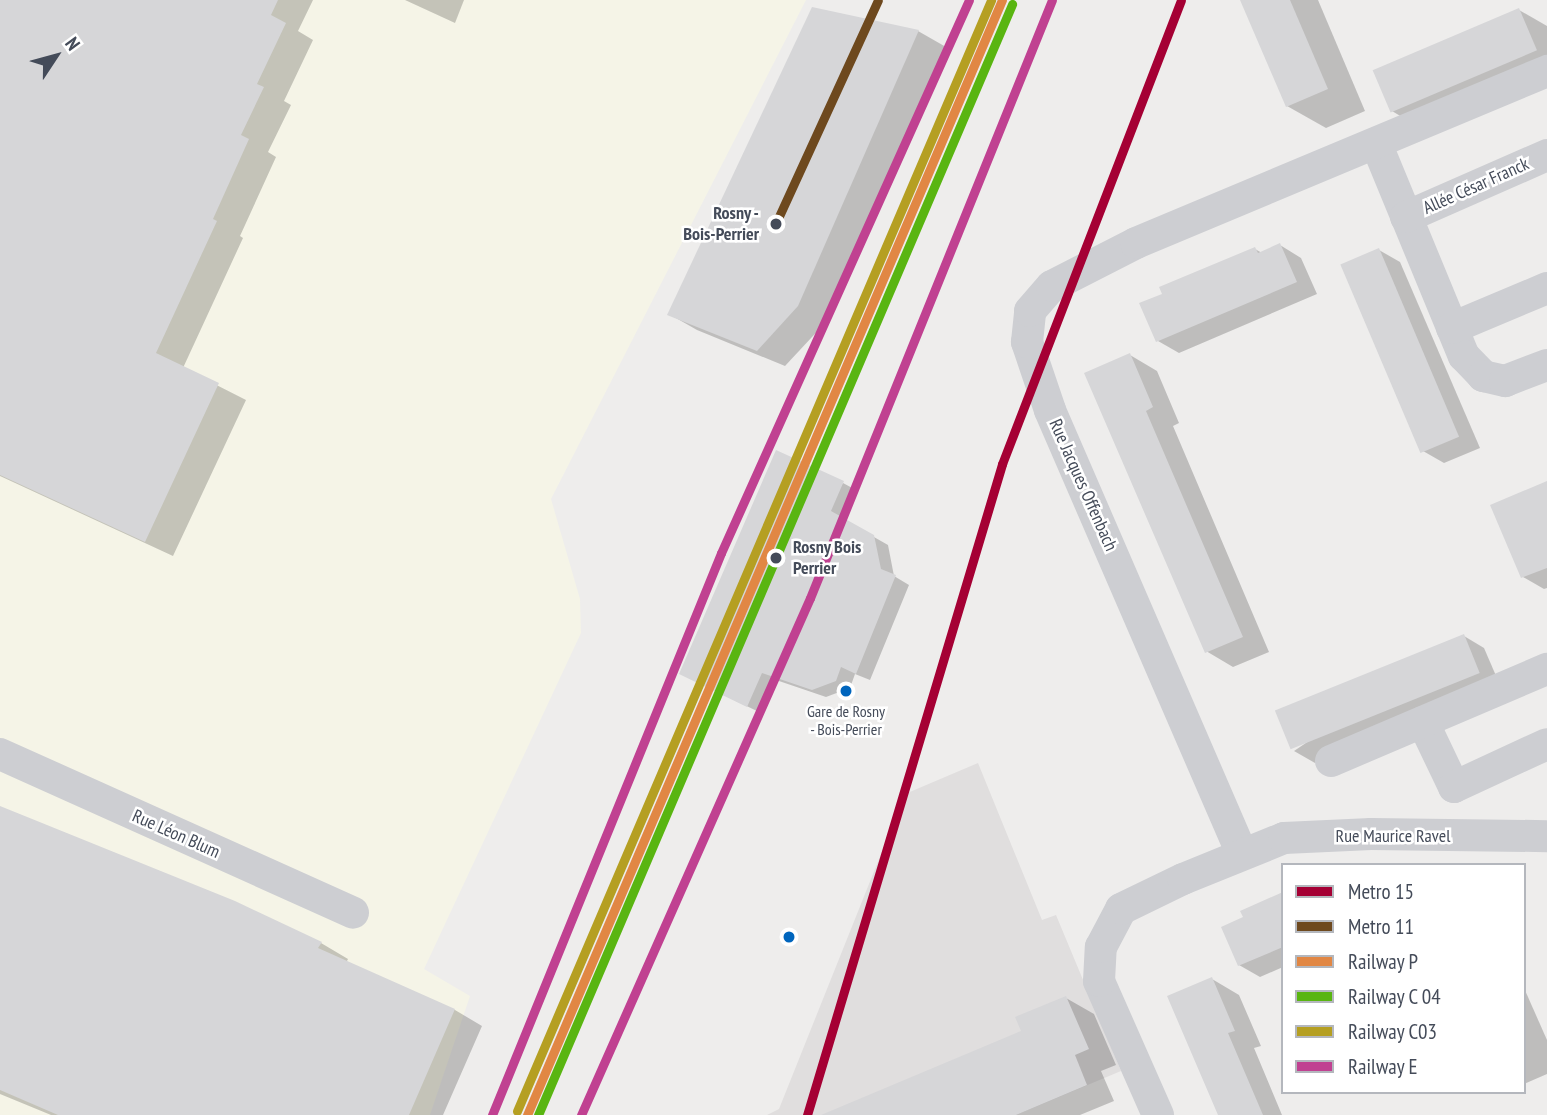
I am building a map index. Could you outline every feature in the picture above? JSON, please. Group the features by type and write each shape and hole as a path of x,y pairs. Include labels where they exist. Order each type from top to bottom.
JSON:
{"street":[{"name":"Rue Jacques Offenbach","path":"1242,854 1050,410 1027,342 1030,311 1052,286 1136,243 1547,71"},
{"name":"Allée César Franck","path":"1376,143 1464,356 1483,376 1505,381 1547,365"},
{"name":"Allée César Franck","path":"1405,217 1547,155"},
{"path":"1452,328 1547,288"},
{"path":"1331,761 1547,669"},
{"path":"1423,722 1454,787 1547,744"},
{"name":"Rue Léon Blum","path":"0,754 353,913"},
{"name":"Rue Maurice Ravel","path":"1242,854 1284,838 1371,834 1547,836"},
{"path":"1158,1115 1099,981 1101,947 1121,909 1242,854"}],"shaded area":[{"path":"0,0 806,0 551,499 580,599 581,633 424,969 470,996 430,1115 0,1115"},
{"path":"978,763 1042,920 1056,915 1121,1071 1016,1115 767,1115 779,1109 905,794"}],"building":[{"path":"0,0 278,0 271,15 286,23 257,84 264,87 241,135 249,139 213,219 217,221 156,353 219,383 145,542 0,475"},
{"path":"1240,0 1290,0 1328,89 1286,107"},
{"path":"812,7 919,30 798,306 757,351 667,315"},
{"path":"1519,8 1537,50 1391,112 1373,70"},
{"path":"1280,243 1297,282 1156,342 1139,303 1162,294 1159,287 1255,247 1258,253"},
{"path":"1379,248 1459,437 1420,453 1340,264"},
{"path":"1130,353 1153,407 1146,411 1243,637 1205,653 1084,373"},
{"path":"776,450 844,481 831,511 874,535 881,569 896,575 856,674 841,667 836,681 812,690 762,673 747,707 679,674"},
{"path":"1547,481 1547,568 1521,578 1490,505"},
{"path":"1464,634 1480,673 1291,749 1275,710"},
{"path":"0,806 235,901 322,942 318,948 455,1009 409,1115 58,1115 0,1090"},
{"path":"1281,893 1281,948 1238,966 1221,927 1243,917 1240,911"},
{"path":"1212,977 1235,1031 1228,1033 1263,1115 1218,1115 1167,996"},
{"path":"1066,996 1089,1049 1075,1055 1087,1085 1016,1115 821,1115 1021,1031 1015,1017"}],"metro line":[{"name":"11","path":"775,225 878,0"},
{"name":"15","path":"807,1115 1002,464 1181,0"}],"rail line":[{"name":"E","path":"492,1115 721,553 969,0"},
{"name":"C03","path":"517,1111 991,0"},
{"name":"P","path":"527,1115 1002,0"},
{"name":"E","path":"581,1115 810,598 1052,0"}],"transit line":[{"path":"538,1115 1012,4"}],"place":[{"name":"Rosny - Bois-Perrier","path":"776,224"},
{"name":"Rosny Bois Perrier","path":"776,558"},
{"name":"Gare de Rosny - Bois-Perrier","path":"846,691"}]}
